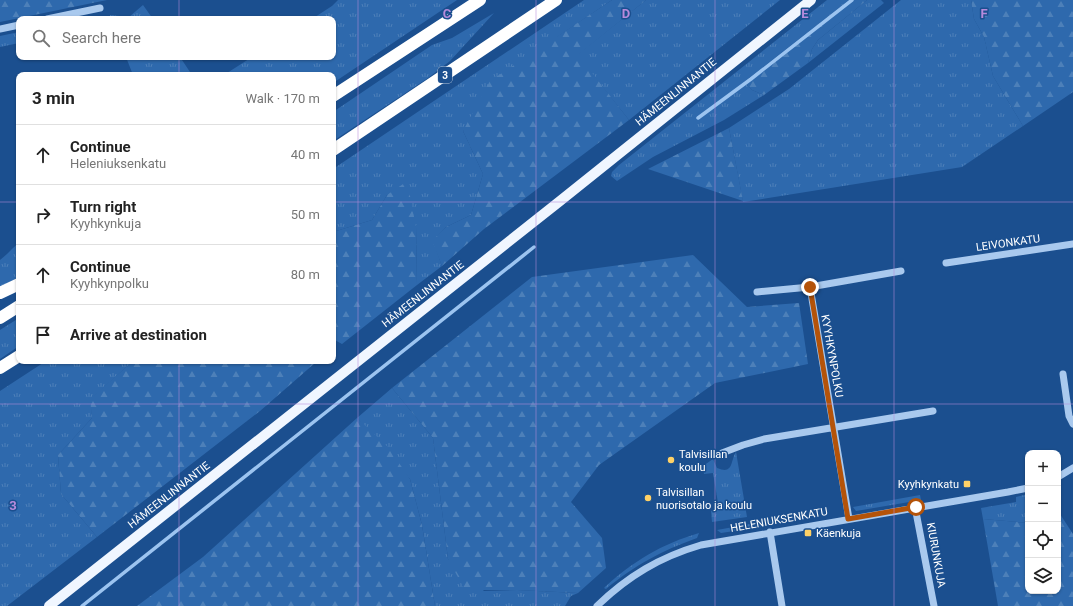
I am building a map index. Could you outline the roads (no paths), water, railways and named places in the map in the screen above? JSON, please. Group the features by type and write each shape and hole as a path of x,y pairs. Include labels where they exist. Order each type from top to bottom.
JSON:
{"highway":[{"path":"336,94 480,0"},
{"name":"3","path":"336,148 556,0"},
{"path":"0,293 16,285"},
{"path":"0,318 16,308"},
{"path":"0,368 16,358"}],"main road":[{"name":"HÄMEENLINNANTIE","path":"49,606 811,0"}],"street":[{"path":"62,16 100,8"},
{"path":"0,29 16,26"},
{"name":"LEIVONKATU","path":"946,263 1073,244"},
{"path":"757,292 810,287 901,271"},
{"name":"KYYHKYNPOLKU","path":"810,287 848,519"},
{"path":"1063,374 1069,416 1073,424"},
{"path":"722,453 764,439 933,411"},
{"path":"1061,475 1073,468"},
{"name":"HELENIUKSENKATU","path":"597,606 631,578 667,556 705,544 1025,489"},
{"name":"KIURUNKUJA","path":"916,507 934,606"},
{"path":"770,532 782,606"}],"waterway":[{"path":"698,118 751,79 852,0"},
{"path":"82,606 534,247"}],"place":[{"name":"Talvisillan koulu","path":"671,460"},
{"name":"Kyyhkynkatu","path":"967,484"},
{"name":"Talvisillan nuorisotalo ja koulu","path":"648,498"},
{"name":"Käenkuja","path":"808,533"}]}
